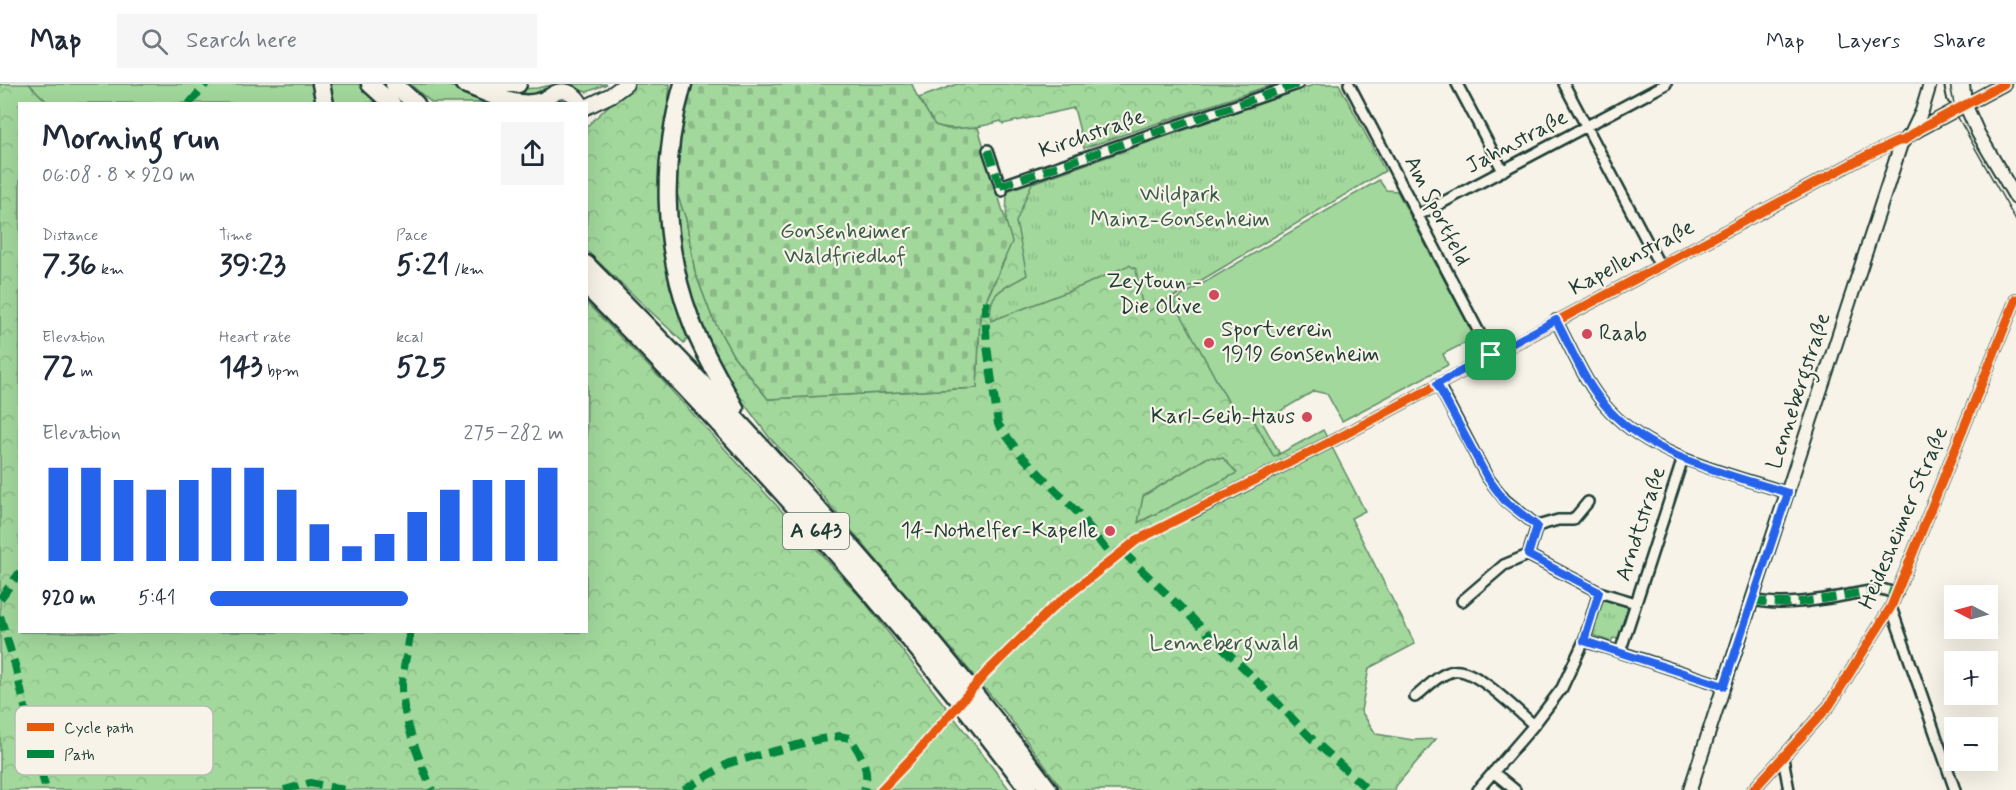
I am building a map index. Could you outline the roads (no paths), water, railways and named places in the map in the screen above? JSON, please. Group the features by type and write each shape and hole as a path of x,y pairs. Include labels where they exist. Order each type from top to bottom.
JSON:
{"highway":[{"path":"321,84 325,102"},
{"path":"370,84 390,102"},
{"path":"394,84 414,102"},
{"path":"464,84 515,102"},
{"path":"483,84 518,84"},
{"path":"683,84 669,152 667,186 672,253 680,286 703,349 747,429"},
{"name":"A 643","path":"588,266 747,429 868,566 1049,790"},
{"name":"A 643","path":"588,288 668,368 853,573 925,658 1029,790"}],"main road":[{"path":"582,102 613,84"},
{"path":"546,101 553,93 566,91 582,102 611,95 626,84"},
{"name":"Lennebergstraße","path":"1690,790 1907,137 1922,111 1930,84"},
{"path":"1951,84 1954,98 1965,104"},
{"path":"1963,84 1965,104 1986,148 2016,198"},
{"name":"Kapellenstraße","path":"1907,137 2004,84"}],"street":[{"name":"Kirchstraße","path":"988,150 1001,189 1298,84"},
{"name":"Am Sportfeld","path":"1349,84 1491,355"},
{"path":"1457,84 1503,171"},
{"path":"1564,84 1660,266"},
{"name":"Jahnstraße","path":"1417,216 1586,127 1655,87 1666,84"},
{"name":"Kapellenstraße","path":"1189,514 1340,437 1866,156 1907,137"},
{"name":"Heidesheimer Straße","path":"1753,790 1829,706 1891,607 2016,299"},
{"path":"1556,320 1588,381 1609,410 1638,437 1683,458 1788,493"},
{"path":"1437,384 1487,477 1504,500 1537,526"},
{"name":"Arndtstraße","path":"1620,652 1683,458"},
{"path":"1537,526 1558,520 1573,520 1588,502"},
{"path":"1462,601 1504,566 1528,555 1537,526"},
{"path":"1528,555 1599,592 1636,603"},
{"path":"1752,600 1784,604 1882,589 1897,594"},
{"path":"1478,790 1534,725 1562,688 1584,641 1599,592"},
{"path":"1891,607 1955,790"},
{"path":"1584,641 1724,686"},
{"path":"1415,697 1438,677 1454,670 1465,671 1478,678 1534,725"},
{"path":"1783,758 1789,790"},
{"path":"1493,772 1515,790"}],"tram line":[{"path":"1950,84 1956,114 2016,221"}],"place":[{"name":"Zeytoun - Die Olive","path":"1214,295"},
{"name":"Raab","path":"1587,334"},
{"name":"Sportverein 1919 Gonsenheim","path":"1209,343"},
{"name":"Karl-Geib-Haus","path":"1307,417"},
{"name":"14-Nothelfer-Kapelle","path":"1110,531"}],"park label":[{"name":"Wildpark Mainz-Gonsenheim","path":"1180,208"},
{"name":"Gonsenheimer Waldfriedhof","path":"845,244"},
{"name":"Lennebergwald","path":"1224,644"}]}
